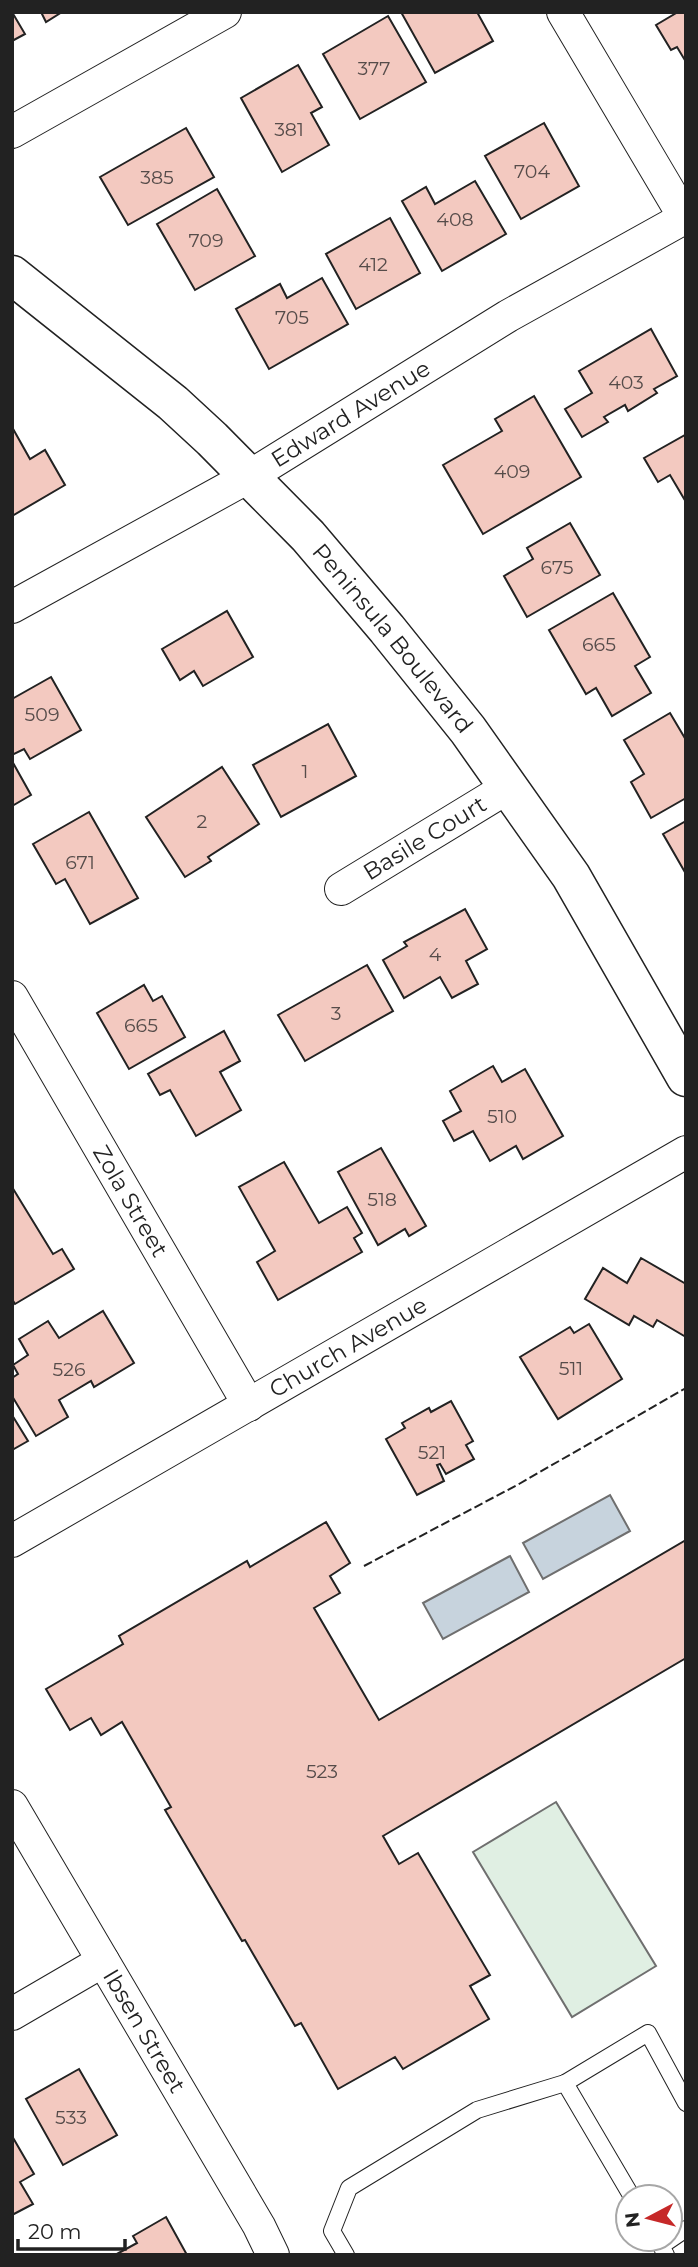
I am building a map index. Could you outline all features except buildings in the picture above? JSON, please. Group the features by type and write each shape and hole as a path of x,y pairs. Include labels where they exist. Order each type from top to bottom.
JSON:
{"main road":[{"name":"Peninsula Boulevard","path":"12,275 173,403 250,476 307,536 387,629 510,786 571,876 686,1077"}],"street":[{"path":"12,132 225,12"},
{"path":"563,12 685,218"},
{"name":"Edward Avenue","path":"12,607 250,476 508,316 685,218"},
{"name":"Basile Court","path":"341,889 510,786"},
{"name":"Zola Street","path":"12,997 249,1405"},
{"name":"Church Avenue","path":"12,1541 686,1152"},
{"name":"Ibsen Street","path":"12,1807 273,2255"},
{"path":"12,2014 103,1961"}],"lane":[{"path":"346,2255 332,2231 349,2188 477,2110 565,2082 648,2033 686,2102"},
{"path":"565,2082 624,2183"}],"green space":[{"path":"556,1802 656,1966 572,2017 473,1852"}],"shaded area":[{"path":"610,1495 630,1531 543,1579 523,1543"},
{"path":"510,1556 529,1592 443,1639 423,1603"}],"fence":[{"path":"364,1566 519,1484 686,1388"}]}
